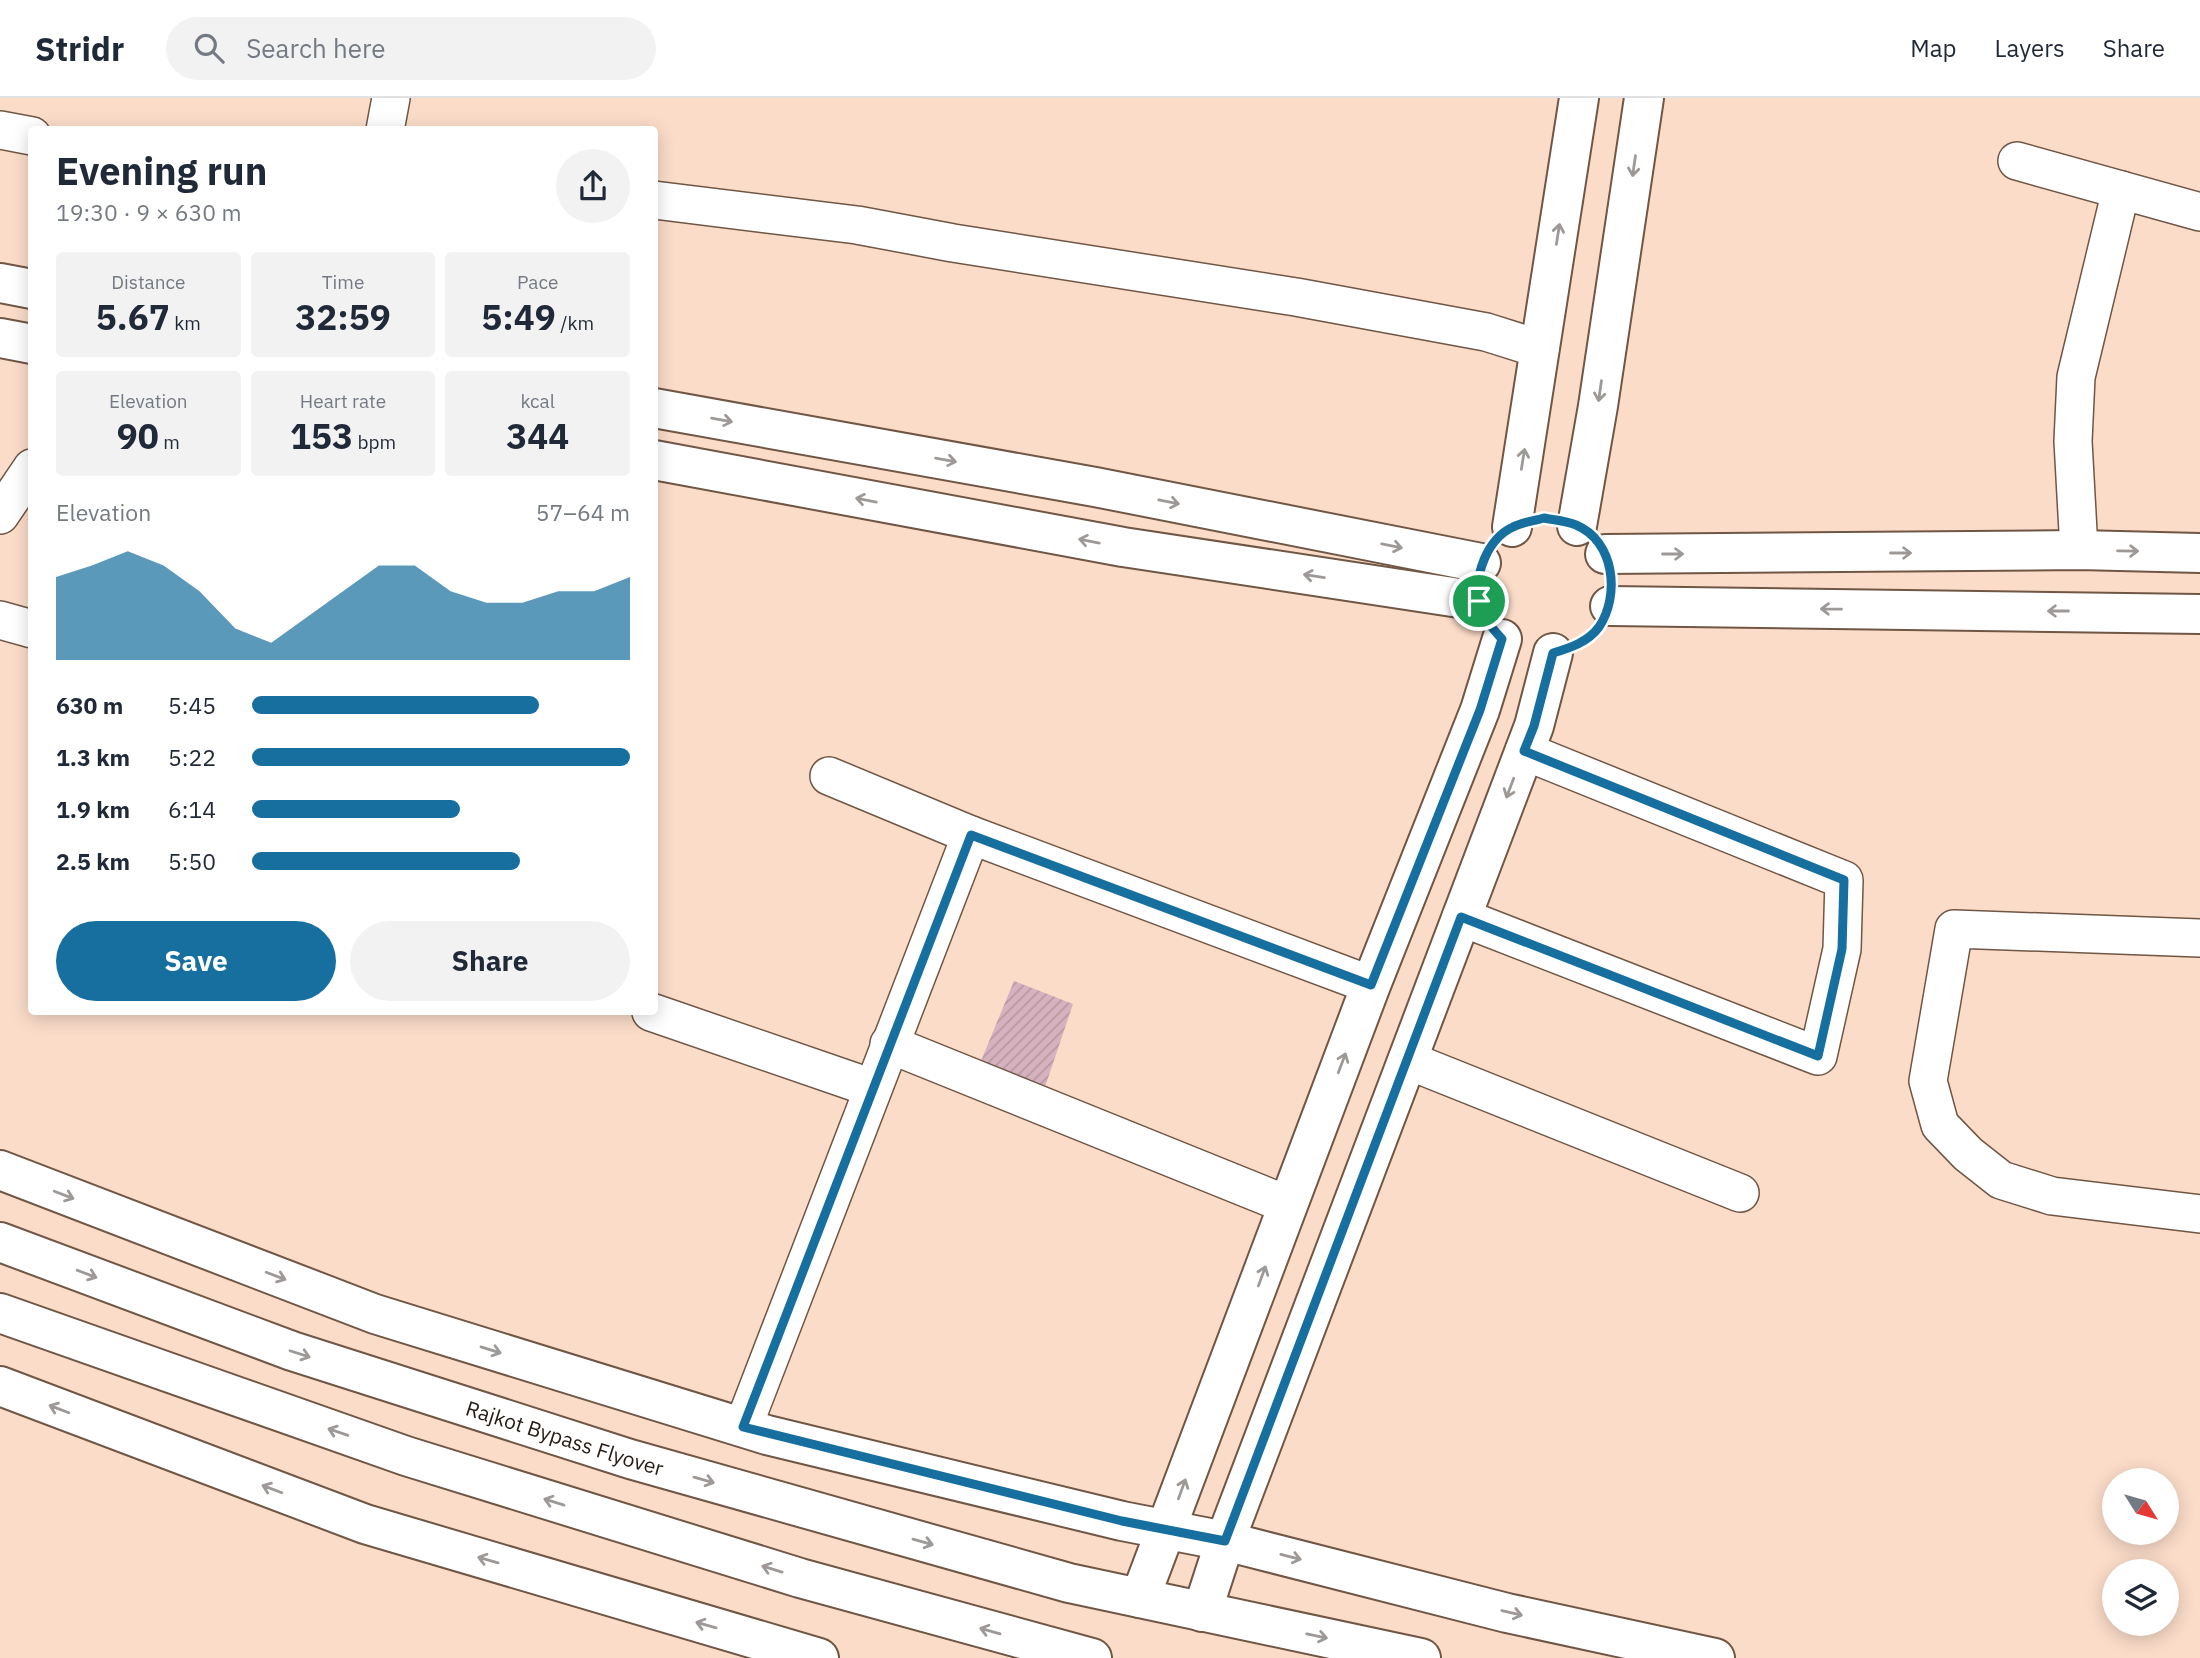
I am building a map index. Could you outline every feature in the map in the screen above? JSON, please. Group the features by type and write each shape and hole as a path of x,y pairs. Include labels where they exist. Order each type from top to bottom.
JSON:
{"main road":[{"path":"1512,527 1579,98"},
{"path":"1577,526 1598,406 1644,98"},
{"path":"0,283 28,288"},
{"path":"0,338 28,343"},
{"path":"658,409 1095,487 1481,564"},
{"path":"658,461 1123,547 1479,601"},
{"path":"1544,518 1577,526 1593,537 1605,554 1612,579 1610,606 1598,629 1578,645 1553,653 1526,651 1502,639 1487,622 1479,601 1481,564 1493,542 1512,527 1544,518"},
{"path":"1605,554 2079,550 2200,553"},
{"path":"1610,606 2200,614"},
{"path":"1140,1598 1371,985 1480,710 1502,639"},
{"path":"1421,1658 1202,1612 1225,1541 1534,726 1553,653"},
{"path":"0,1170 375,1314 743,1427 1109,1518 1225,1541 1507,1612 1716,1658"},
{"name":"Rajkot Bypass Flyover","path":"0,1242 292,1351 629,1459 1069,1583 1202,1612"},
{"path":"0,1313 419,1460 800,1578 1092,1658"},
{"path":"0,1386 365,1524 819,1658"}],"street":[{"path":"386,126 391,98"},
{"path":"0,130 28,135"},
{"path":"2017,160 2200,212"},
{"path":"2079,550 2073,441 2076,377 2121,190"},
{"path":"658,200 857,225 953,243 1296,297 1486,331 1540,349"},
{"path":"0,515 28,474"},
{"path":"0,620 28,628"},
{"path":"1461,917 1818,1056 1842,949 1844,880 1524,751"},
{"path":"829,776 971,835 1371,985"},
{"path":"743,1427 971,835"},
{"path":"2200,938 1954,929 1928,1081 1940,1125 1968,1154 2001,1180 2052,1196 2200,1214"},
{"path":"658,1014 872,1088"},
{"path":"889,1044 1288,1205"},
{"path":"1407,1060 1740,1193"}],"building":[{"path":"1014,981 1073,1004 1044,1090 976,1073"}],"route":[{"path":"1544,518 1577,526 1593,537 1605,554 1612,579 1610,606 1598,629 1578,645 1553,653 1534,726 1524,751 1844,880 1842,949 1818,1056 1461,917 1225,1541 1122,1521 743,1427 971,835 1371,985 1480,710 1502,639 1487,622 1479,601 1481,564 1493,542 1512,527 1544,518"}]}
